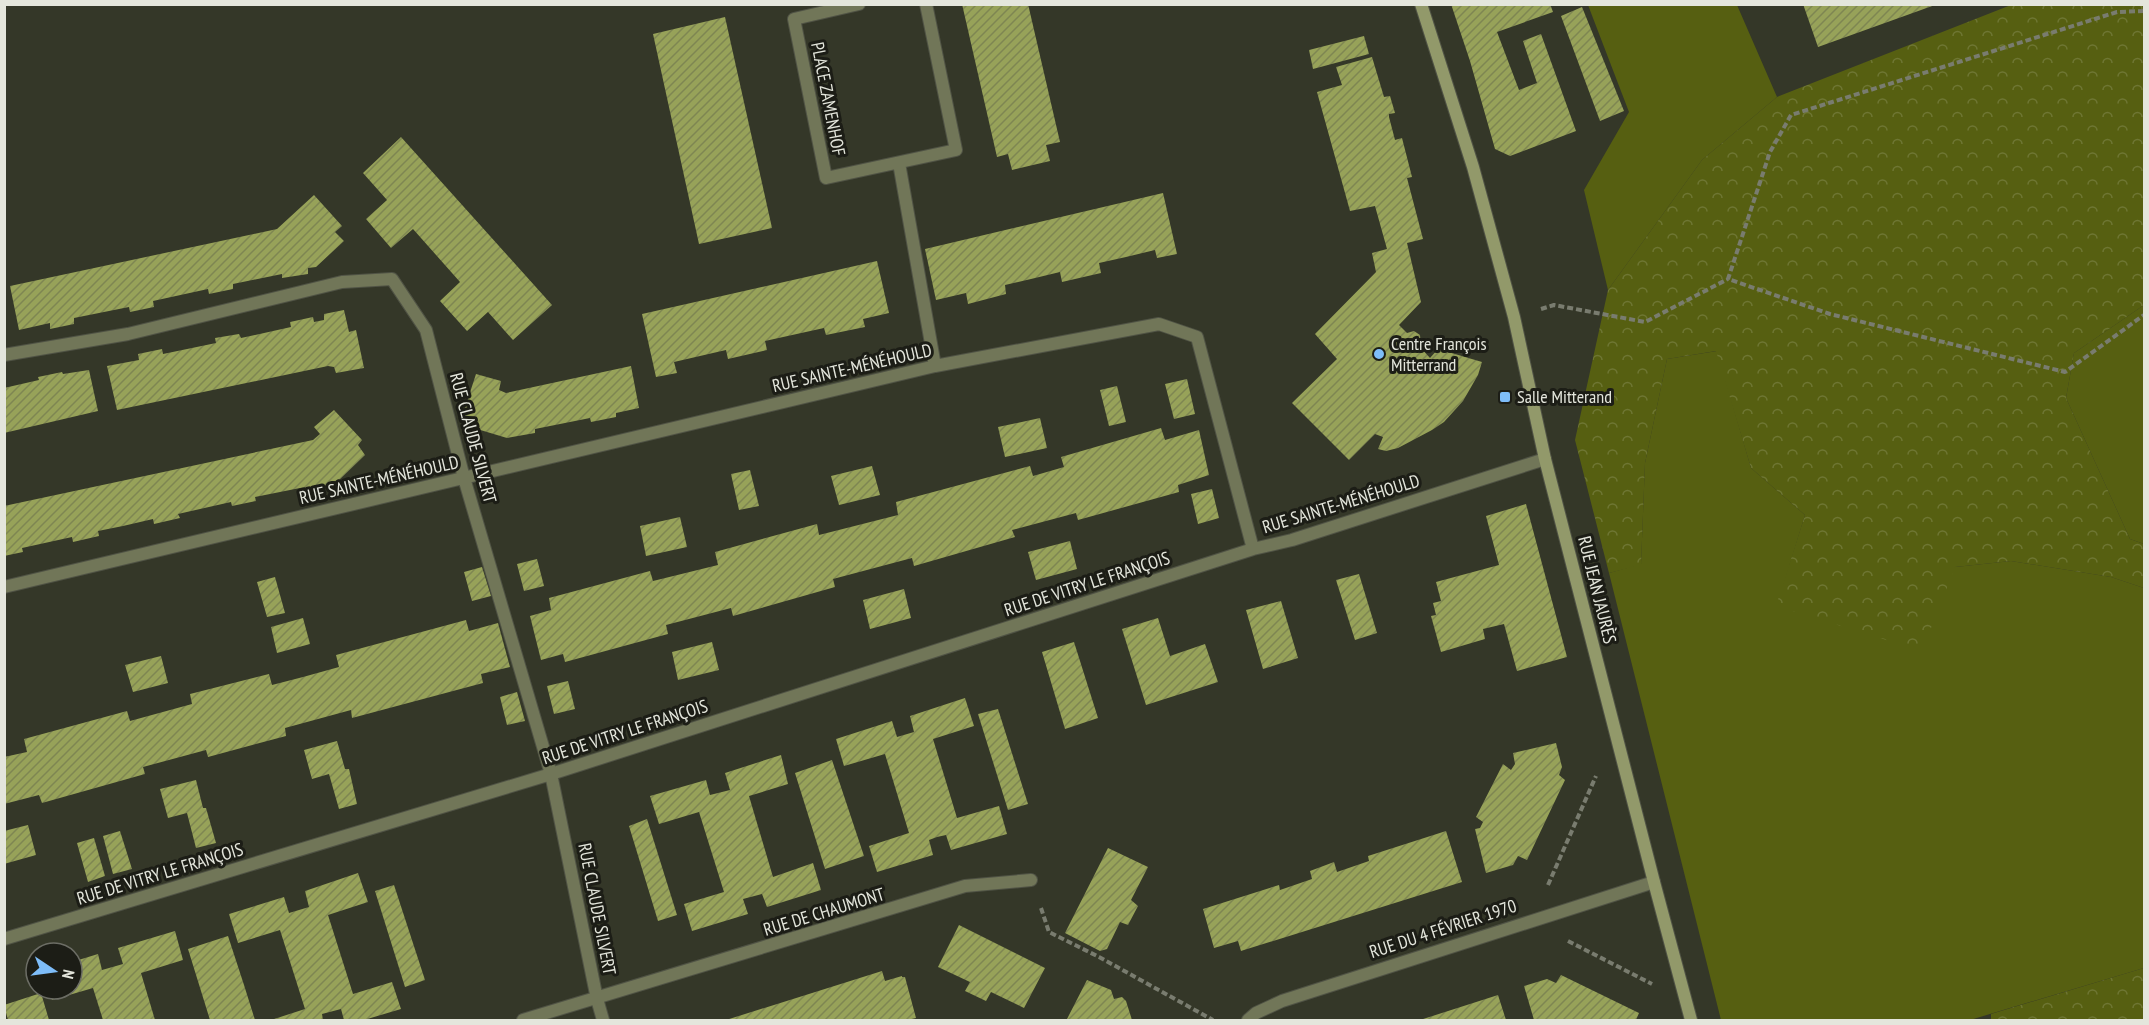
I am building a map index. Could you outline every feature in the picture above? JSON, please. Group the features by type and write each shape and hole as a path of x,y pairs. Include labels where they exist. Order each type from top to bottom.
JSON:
{"street":[{"name":"PLACE ZAMENHOF","path":"859,4 794,19 826,178 956,150 926,4"},
{"name":"RUE JEAN JAURÈS","path":"1422,4 1473,167 1514,317 1545,459 1691,1020"},
{"path":"899,163 935,366"},
{"name":"RUE CLAUDE SILVERT","path":"4,355 128,334 342,282 392,279 426,330 464,478 551,774 603,1020"},
{"name":"RUE SAINTE-MÉNÉHOULD","path":"4,587 935,366 1159,324 1197,337 1252,549 1292,540 1545,459"},
{"name":"RUE DE VITRY LE FRANÇOIS","path":"4,939 551,774 1252,549"},
{"name":"RUE DE CHAUMONT","path":"523,1020 965,886 1031,880"},
{"name":"RUE DU 4 FÉVRIER 1970","path":"1248,1020 1256,1013 1282,1000 1654,882"}],"path":[{"path":"1514,317 1554,305 1646,322 1728,279 1770,152 1791,115 2117,12 2145,12"},
{"path":"1728,279 1830,314 2065,372 2145,315"},
{"path":"1031,880 1049,932 1213,1020"}],"green space":[{"path":"1588,5 1737,5 1777,97 1702,160 1608,290 1584,190 1629,112"},
{"path":"2011,5 2144,5 2144,305 2074,353 2066,398 2130,539 2144,544 2144,588 2111,577 2011,561 1955,567 1922,651 1776,606 1805,515 1751,468 1716,351 1667,359 1645,463 1641,565 1609,573 1575,440 1608,290 1702,160 1777,97"},
{"path":"2144,305 2144,544 2130,539 2066,398 2074,353"},
{"path":"1717,351 1751,468 1805,515 1777,606 1955,567 2011,561 2111,577 2144,588 2144,968 1970,1020 1721,1020 1609,573 1641,564 1645,463 1667,359"},
{"path":"2144,968 2144,1020 1991,1020 1991,1014"}],"building":[{"path":"962,4 1028,4 1060,142 1046,145 1050,161 1012,170 1008,154 997,157"},
{"path":"1451,4 1550,4 1553,12 1497,32 1519,90 1537,83 1523,41 1541,34 1576,131 1510,156 1495,149"},
{"path":"1803,4 1935,4 1935,5 1818,47"},
{"path":"1582,7 1624,111 1600,121 1561,16"},
{"path":"725,17 772,228 699,244 653,34"},
{"path":"1364,36 1369,54 1313,69 1309,50"},
{"name":"Centre François Mitterrand","path":"1372,57 1384,97 1390,96 1395,113 1389,114 1389,117 1395,140 1402,138 1412,177 1407,178 1423,239 1407,243 1421,302 1399,325 1407,333 1414,331 1420,335 1421,348 1430,358 1438,349 1482,362 1478,375 1463,401 1444,422 1398,448 1386,451 1378,449 1383,437 1375,434 1349,460 1292,403 1337,359 1315,334 1376,272 1372,253 1387,249 1375,206 1350,211 1317,92 1342,85 1336,67"},
{"path":"401,137 552,305 513,340 488,312 467,331 440,301 460,282 413,229 391,248 366,219 387,200 363,173"},
{"path":"1163,193 1177,254 1157,258 1155,250 1099,263 1101,273 1062,282 1060,272 1005,285 1006,294 968,304 966,293 936,300 925,249"},
{"path":"314,195 342,226 335,232 344,241 316,267 308,268 308,274 282,278 282,274 233,284 233,289 209,294 208,289 153,301 154,307 130,312 129,307 74,318 74,324 50,329 50,323 19,330 10,286 277,229"},
{"path":"877,261 889,313 863,319 865,327 826,335 824,328 765,341 767,350 728,359 726,350 674,362 677,373 656,377 642,314"},
{"path":"344,310 349,332 356,330 364,368 336,373 334,367 328,366 117,410 107,366 139,360 138,354 162,349 163,354 216,343 215,338 239,334 241,338 291,327 290,322 313,317 314,322 324,320 324,314"},
{"path":"631,366 639,408 616,413 616,417 591,422 590,418 535,429 535,433 507,438 467,426 470,417 462,417 476,374 501,381 499,390 506,393"},
{"path":"89,370 98,411 4,433 4,388 39,380 38,377"},
{"path":"1187,379 1195,414 1174,419 1165,384"},
{"path":"1117,386 1126,422 1109,426 1100,390"},
{"path":"334,410 362,440 358,445 365,455 338,481 331,481 332,484 255,497 256,501 232,506 231,502 178,514 180,518 154,524 153,519 98,531 99,536 73,542 72,537 22,548 23,552 4,556 4,506 313,440 320,434 314,427"},
{"path":"1040,418 1047,448 1005,457 998,427"},
{"path":"1161,428 1165,440 1199,430 1209,475 1178,485 1179,492 1078,520 1076,513 1012,530 1015,537 914,566 912,558 833,579 835,587 733,616 731,608 666,625 668,634 565,662 563,654 541,660 530,616 551,610 549,598 650,571 653,581 718,565 715,552 817,524 819,535 898,515 896,502 1030,466 1033,476 1064,467 1061,457"},
{"path":"872,466 880,495 839,505 831,476"},
{"path":"750,470 759,506 739,510 731,474"},
{"path":"1212,489 1219,518 1198,524 1191,494"},
{"path":"1526,504 1567,657 1517,671 1504,624 1483,629 1485,639 1441,652 1431,616 1436,615 1433,603 1441,601 1436,582 1499,565 1486,516"},
{"path":"680,517 687,547 646,556 640,526"},
{"path":"1070,541 1077,569 1036,580 1028,552"},
{"path":"537,559 544,586 524,591 517,564"},
{"path":"482,567 491,596 472,601 464,572"},
{"path":"1359,574 1377,633 1355,640 1336,580"},
{"path":"275,577 285,613 267,617 257,582"},
{"path":"904,589 911,618 870,629 863,600"},
{"path":"1281,601 1298,658 1263,669 1246,610"},
{"path":"303,618 310,644 277,653 271,627"},
{"path":"1158,618 1170,656 1205,644 1218,682 1146,705 1122,629"},
{"path":"466,620 469,631 498,623 510,667 481,674 483,683 352,718 351,710 285,728 286,736 208,757 206,750 143,767 145,774 42,803 39,795 4,804 4,757 27,752 24,739 127,711 130,721 192,704 190,694 269,674 272,685 303,677 339,667 336,655"},
{"path":"712,642 719,670 678,680 672,652"},
{"path":"1074,642 1098,718 1065,729 1042,652"},
{"path":"161,656 168,683 133,692 125,665"},
{"path":"568,681 575,709 554,714 547,686"},
{"path":"517,692 525,721 507,725 500,697"},
{"path":"965,698 974,726 933,739 957,818 999,806 1007,834 951,850 946,835 937,837 929,840 933,855 877,872 869,846 909,833 885,754 844,766 836,739 892,721 897,737 914,732 910,716"},
{"path":"998,709 1028,804 1008,810 978,714"},
{"path":"337,741 345,769 349,769 357,804 339,809 329,774 312,779 304,750"},
{"path":"1556,743 1562,767 1559,775 1565,780 1527,860 1518,856 1513,865 1486,873 1475,829 1480,828 1483,822 1476,817 1503,764 1511,770 1515,764 1513,753"},
{"path":"781,755 788,784 749,796 773,877 813,863 821,890 767,907 762,894 743,899 748,914 692,931 684,904 724,892 699,812 659,824 650,796 706,780 710,795 730,790 725,773"},
{"path":"832,760 864,856 825,869 795,773"},
{"path":"196,780 203,808 206,808 216,843 196,848 187,813 168,818 160,789"},
{"path":"647,819 677,915 658,921 629,826"},
{"path":"28,825 36,855 4,864 4,831"},
{"path":"120,831 132,869 113,874 103,836"},
{"path":"1446,831 1462,882 1241,951 1238,941 1214,948 1203,909 1279,885 1280,890 1312,879 1310,871 1334,862 1337,872 1369,861 1368,856"},
{"path":"94,838 105,876 88,882 77,843"},
{"path":"1108,848 1148,867 1131,900 1138,906 1128,925 1120,922 1107,949 1100,951 1065,933"},
{"path":"358,873 368,902 328,915 353,994 392,982 401,1009 364,1020 344,1020 341,1009 322,1014 323,1020 271,1020 305,1009 280,930 238,943 229,914 284,897 289,913 309,907 305,891"},
{"path":"394,885 425,980 405,987 375,891"},
{"path":"959,925 1045,968 1024,1008 991,992 986,1001 965,991 970,982 938,967"},
{"path":"175,931 183,960 141,973 155,1020 103,1020 93,988 84,991 84,958 98,954 102,970 123,964 118,948"},
{"path":"228,936 255,1020 210,1020 188,949"},
{"path":"882,971 885,981 905,977 916,1018 907,1020 726,1020"},
{"path":"1561,975 1639,1013 1636,1020 1534,1020 1524,986 1547,979 1556,983"},
{"path":"1087,980 1111,990 1114,999 1122,997 1126,1001 1132,1020 1067,1019"},
{"path":"1498,995 1506,1020 1420,1020"},
{"path":"24,999 24,1001 43,1001 49,1020 8,1020 4,1005"}],"place":[{"name":"Centre François Mitterrand","path":"1379,354"},
{"name":"Salle Mitterand","path":"1505,397"}]}
